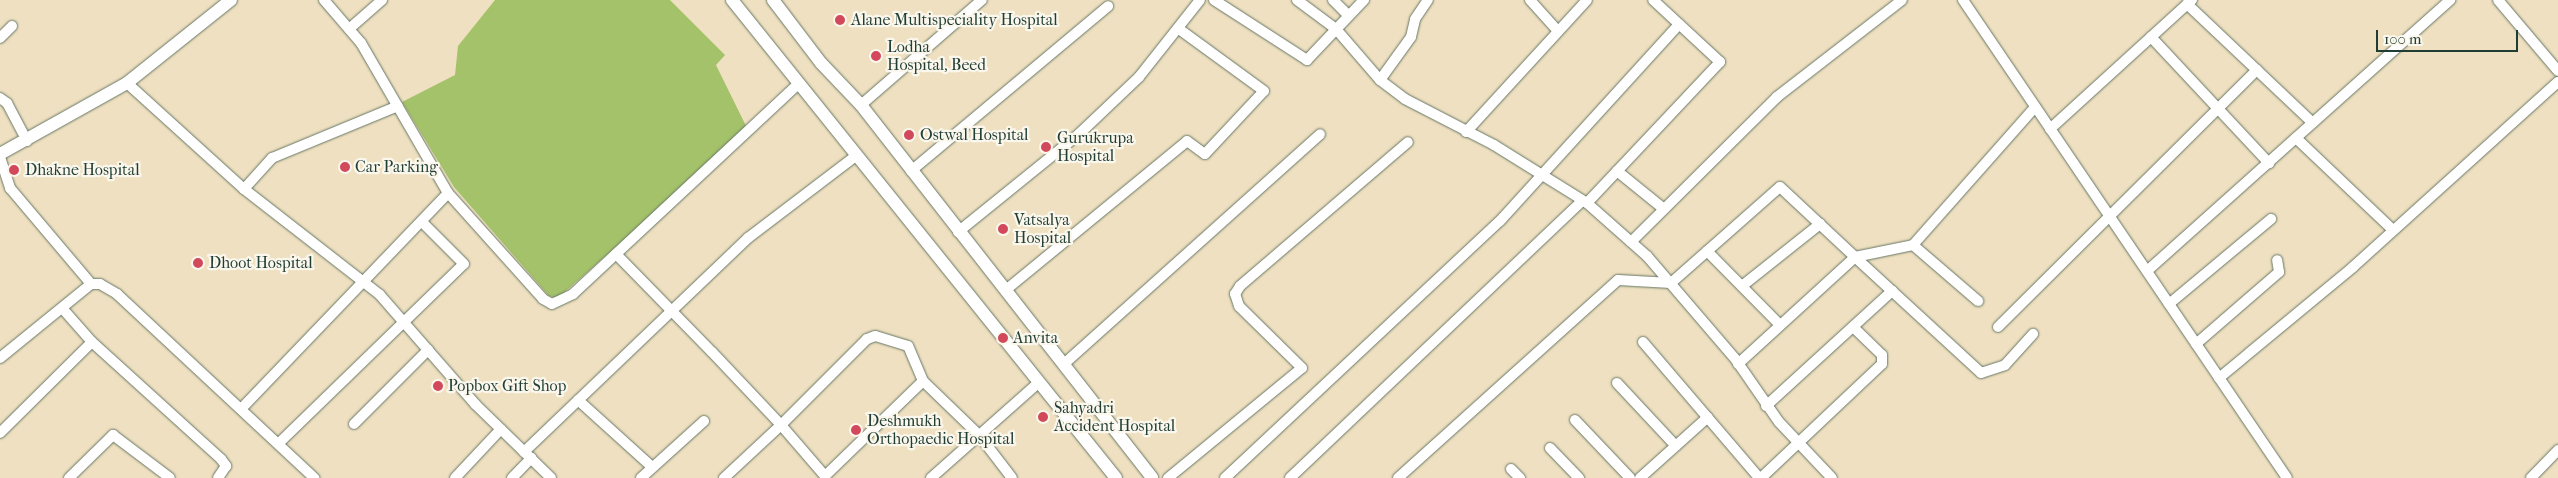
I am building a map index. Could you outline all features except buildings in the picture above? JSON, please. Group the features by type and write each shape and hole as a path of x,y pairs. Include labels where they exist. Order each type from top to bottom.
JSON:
{"main road":[{"path":"0,156 127,83 231,0"},
{"path":"732,0 1116,478"},
{"path":"773,0 861,105 958,232 1007,289 1152,478"}],"street":[{"path":"324,0 349,29 398,106 448,193 543,299 552,304 573,294 799,83"},
{"path":"349,29 382,0"},
{"path":"861,105 982,0"},
{"path":"958,232 1079,134 1139,77 1179,29 1200,0"},
{"path":"1214,0 1307,60 1364,0"},
{"path":"1297,0 1336,29 1380,80 1466,132 1542,174 1584,202 1631,242 1671,283 1738,364 1766,406 1832,478"},
{"path":"1333,0 1348,15"},
{"path":"1380,80 1411,37 1414,19 1428,0"},
{"path":"1530,0 1557,30"},
{"path":"1466,132 1557,30 1587,0"},
{"path":"1290,478 1617,171 1720,62 1653,0"},
{"path":"1631,242 1777,97 1902,0"},
{"path":"1963,0 2287,478"},
{"path":"2147,271 2450,0"},
{"path":"2498,0 2558,70"},
{"path":"2050,128 2189,2 2313,123"},
{"path":"911,171 1108,6"},
{"path":"1225,478 1455,265 1542,174 1679,24"},
{"path":"0,38 12,26"},
{"path":"1007,289 1187,141 1205,154 1264,90 1179,29"},
{"path":"2151,37 2269,162"},
{"path":"1998,327 2108,214 2257,70"},
{"path":"2219,378 2392,229 2558,82"},
{"path":"127,83 244,189 363,282 403,321 501,429 551,478"},
{"path":"0,98 8,103 26,141"},
{"path":"244,189 272,158 398,106"},
{"path":"1738,364 1855,257 1912,245 2035,107"},
{"path":"1064,364 1320,134"},
{"path":"2296,138 2392,229"},
{"path":"1168,478 1302,368 1239,306 1235,294 1240,286 1408,142"},
{"path":"0,156 10,188 92,284 116,294 279,443 314,478"},
{"path":"512,478 528,455 578,400 670,310 748,238 857,156"},
{"path":"1617,171 1664,209"},
{"path":"1398,478 1618,280 1671,283 1780,187 1981,373 2005,365 2033,334"},
{"path":"241,409 363,282 423,223 448,193"},
{"path":"2169,304 2270,219"},
{"path":"279,443 464,264 423,223"},
{"path":"1742,286 1820,224"},
{"path":"1912,245 1978,301"},
{"path":"1707,251 1780,325"},
{"path":"616,254 781,425 825,476 923,381"},
{"path":"2196,344 2279,272 2277,260"},
{"path":"0,358 92,284"},
{"path":"1766,406 1892,291"},
{"path":"62,308 92,342 221,459 226,466 218,478"},
{"path":"1643,342 1760,478 1800,445 1882,364 1882,355 1852,327"},
{"path":"724,478 781,425 867,339 875,336 908,346 923,381 979,435 1012,478"},
{"path":"0,432 92,342"},
{"path":"354,424 428,350"},
{"path":"931,478 1039,382"},
{"path":"1616,383 1676,446"},
{"path":"578,400 652,466"},
{"path":"1640,478 1708,417"},
{"path":"1575,420 1630,478"},
{"path":"641,478 652,466 704,421"},
{"path":"455,478 501,429"},
{"path":"69,478 113,435 170,478"},
{"path":"1550,448 1579,478"},
{"path":"2531,478 2558,450"},
{"path":"1511,469 1520,478"}],"green space":[{"path":"495,0 670,0 725,55 716,65 748,130 558,298 549,296 454,187 402,102 455,75 458,46"}],"place":[{"name":"Alane Multispeciality Hospital","path":"840,20"},
{"name":"Lodha Hospital, Beed","path":"876,56"},
{"name":"Ostwal Hospital","path":"909,135"},
{"name":"Gurukrupa Hospital","path":"1046,147"},
{"name":"Car Parking","path":"345,167"},
{"name":"Dhakne Hospital","path":"14,170"},
{"name":"Vatsalya Hospital","path":"1003,229"},
{"name":"Dhoot Hospital","path":"198,263"},
{"name":"Anvita","path":"1003,338"},
{"name":"Popbox Gift Shop","path":"438,386"},
{"name":"Sahyadri Accident Hospital","path":"1043,417"},
{"name":"Deshmukh Orthopaedic Hospital","path":"856,430"}]}
